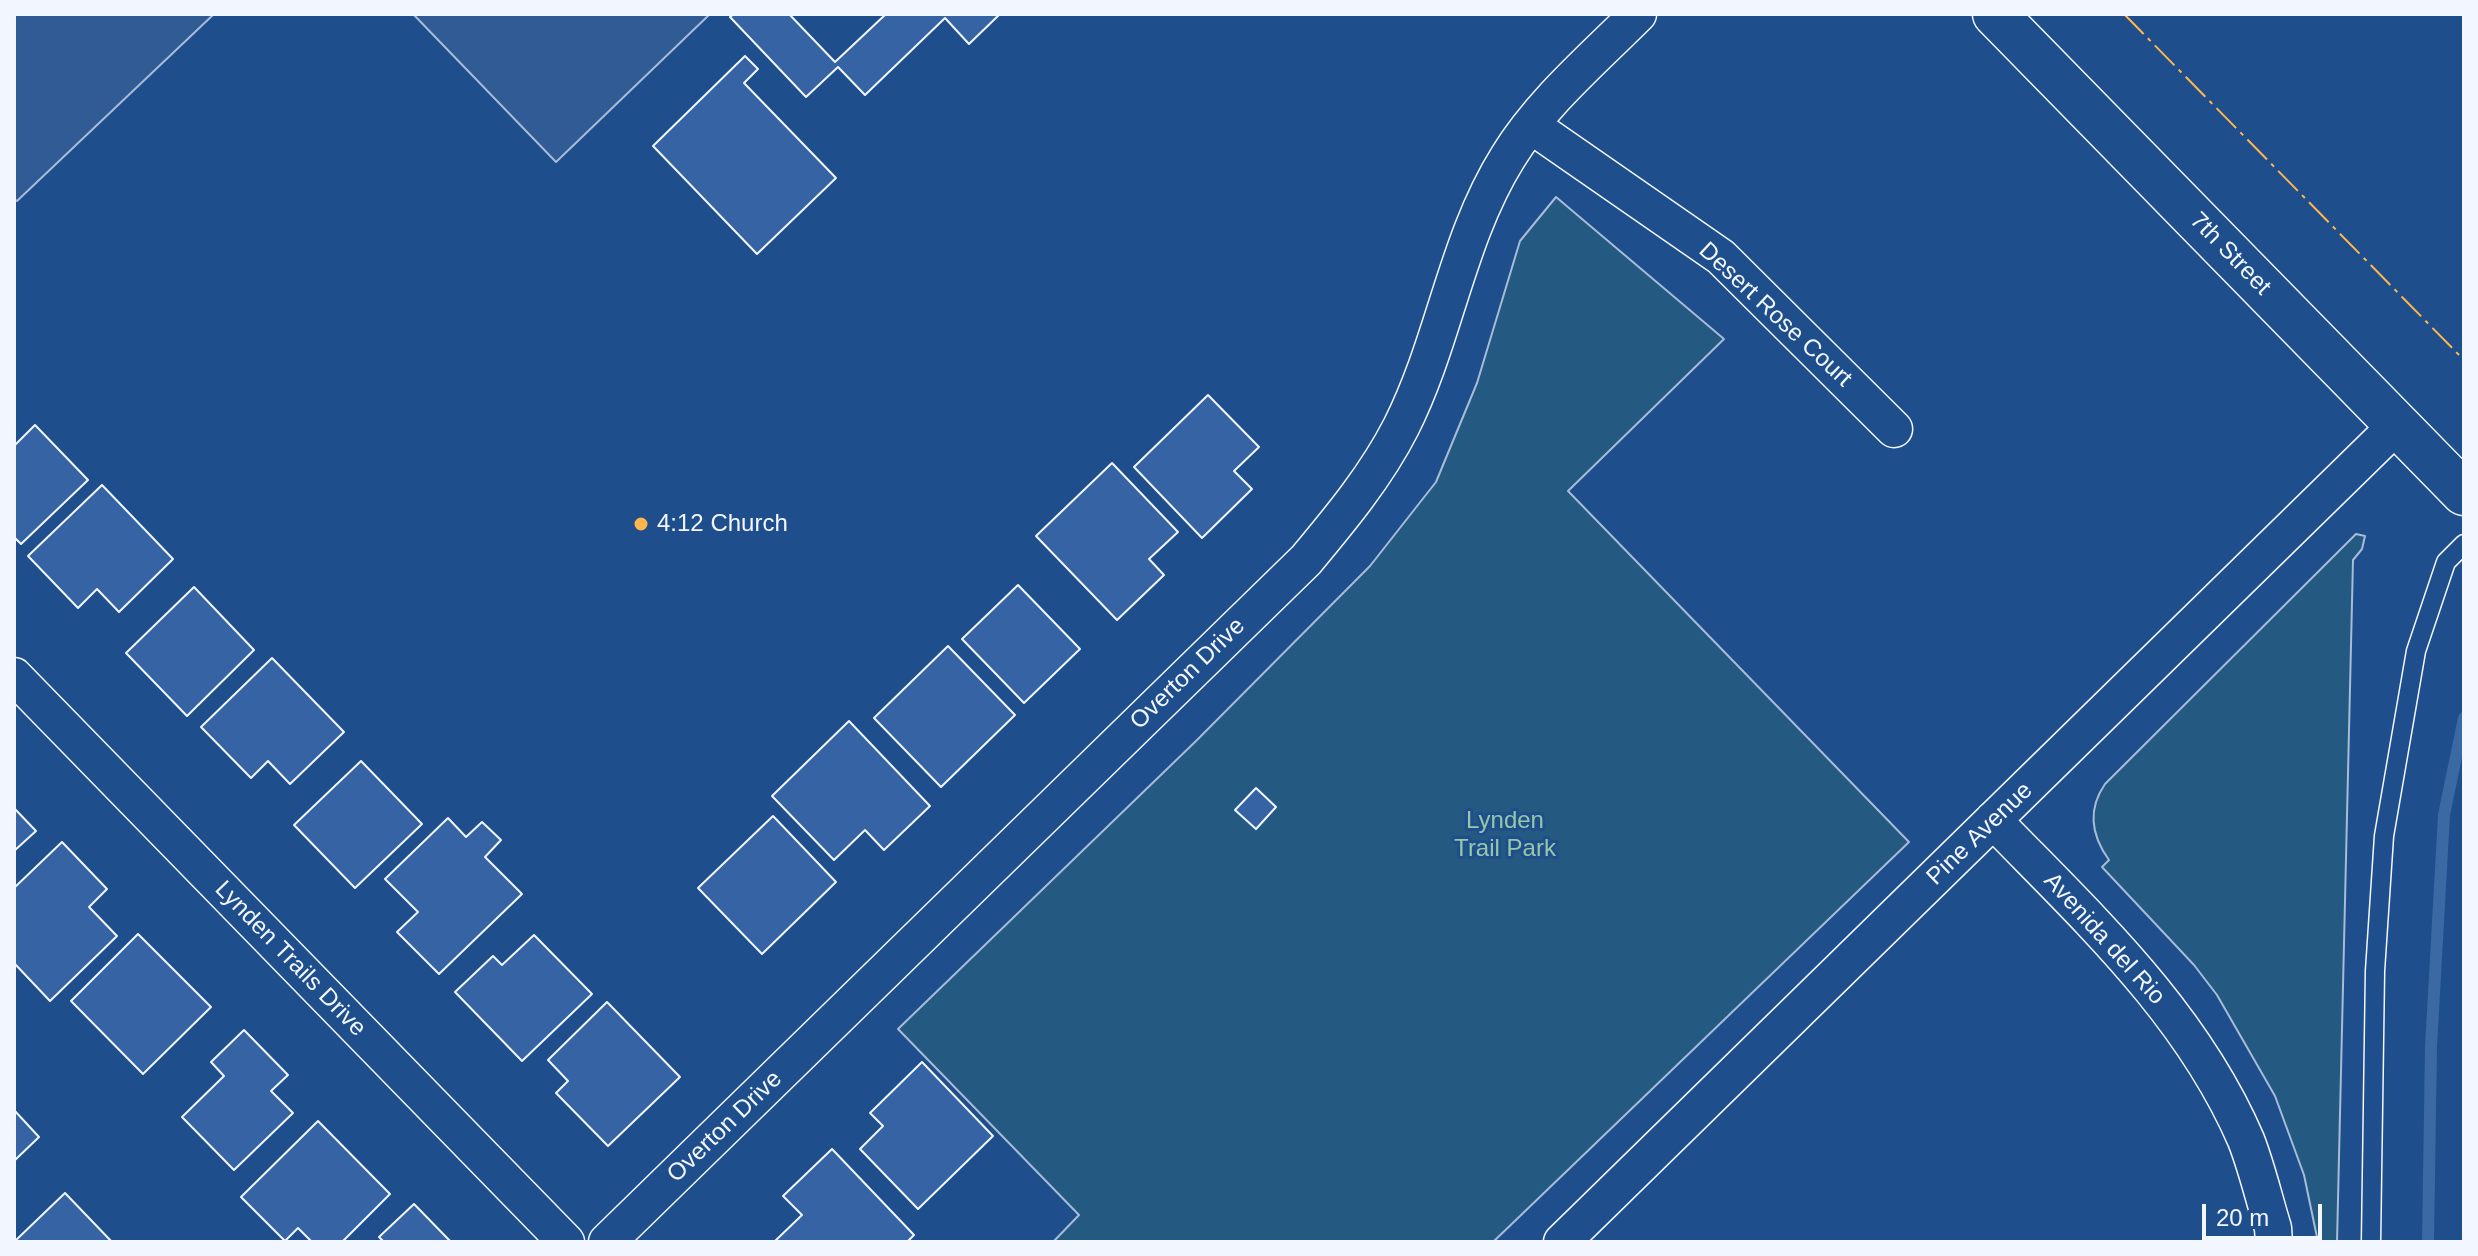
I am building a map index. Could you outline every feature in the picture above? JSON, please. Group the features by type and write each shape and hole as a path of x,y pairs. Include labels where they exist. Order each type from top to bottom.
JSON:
{"street":[{"name":"Overton Drive","path":"607,1242 1306,560 1361,495 1401,427 1430,357 1474,223 1508,156 1550,103 1638,14"},
{"name":"7th Street","path":"1995,14 2464,493"},
{"name":"Desert Rose Court","path":"1532,126 1721,257 1894,429"},
{"name":"Pine Avenue","path":"1562,1242 2397,425"},
{"name":"Lynden Trails Drive","path":"14,676 566,1242"},
{"name":"Avenida del Rio","path":"1993,820 2137,968 2199,1051 2246,1141 2273,1228 2274,1242"}],"lane":[{"path":"2371,1242 2375,971 2384,836 2416,651 2446,562 2464,544"}],"green space":[{"name":"Lynden Trail Park","path":"1556,197 1724,339 1568,491 1909,842 1493,1242 1053,1242 1079,1215 898,1029 1196,741 1370,566 1436,482 1477,383 1520,241"},
{"path":"2356,534 2365,536 2362,549 2353,560 2337,1242 2318,1242 2304,1175 2275,1096 2217,995 2194,965 2102,867 2109,860 2095,832 2094,813 2105,784"}],"shaded area":[{"path":"14,14 214,14 17,201 14,199"},
{"path":"413,14 710,14 556,162"}],"building":[{"path":"734,14 789,14 835,62 886,14 1000,14 969,44 945,18 865,95 838,67 806,97 730,17"},
{"path":"745,56 758,69 744,83 836,178 757,254 653,146"},
{"path":"1208,395 1259,447 1234,471 1252,489 1202,538 1134,467"},
{"path":"35,425 88,480 21,544 14,537 14,446"},
{"path":"1112,463 1178,532 1149,559 1164,575 1117,620 1036,536"},
{"path":"102,485 173,559 119,612 97,589 78,608 28,556"},
{"path":"1018,585 1080,649 1024,703 962,639"},
{"path":"194,587 254,650 187,716 126,653"},
{"path":"948,646 1015,715 941,787 874,718"},
{"path":"272,658 344,732 290,784 268,761 251,778 201,727"},
{"path":"849,721 930,806 884,850 865,830 834,860 772,796"},
{"path":"361,761 422,824 355,888 294,825"},
{"path":"1256,788 1276,807 1256,829 1235,810"},
{"path":"14,808 36,831 14,851"},
{"path":"773,816 836,882 762,954 698,888"},
{"path":"448,818 466,837 482,822 501,840 485,857 522,894 439,974 397,932 418,912 385,879"},
{"path":"62,842 107,889 89,907 117,936 50,1001 14,963 14,888"},
{"path":"138,934 211,1007 143,1074 71,1001"},
{"path":"534,935 592,994 522,1061 455,992 493,956 502,965"},
{"path":"607,1002 680,1077 608,1146 556,1093 568,1081 548,1060"},
{"path":"244,1030 288,1075 271,1091 293,1113 234,1170 182,1117 224,1076 211,1062"},
{"path":"922,1062 993,1136 918,1209 860,1149 883,1126 870,1113"},
{"path":"14,1110 39,1137 14,1161"},
{"path":"318,1121 390,1194 342,1242 312,1242 298,1228 285,1241 241,1197"},
{"path":"832,1149 914,1235 907,1242 774,1242 802,1215 783,1196"},
{"path":"65,1193 112,1242 14,1242"},
{"path":"414,1204 451,1242 384,1242 379,1237"}],"waterway":[{"path":"2428,1242 2431,1047 2444,815 2464,718"}],"power":[{"path":"2124,14 2464,360"}],"place":[{"name":"4:12 Church","path":"641,524"}]}
